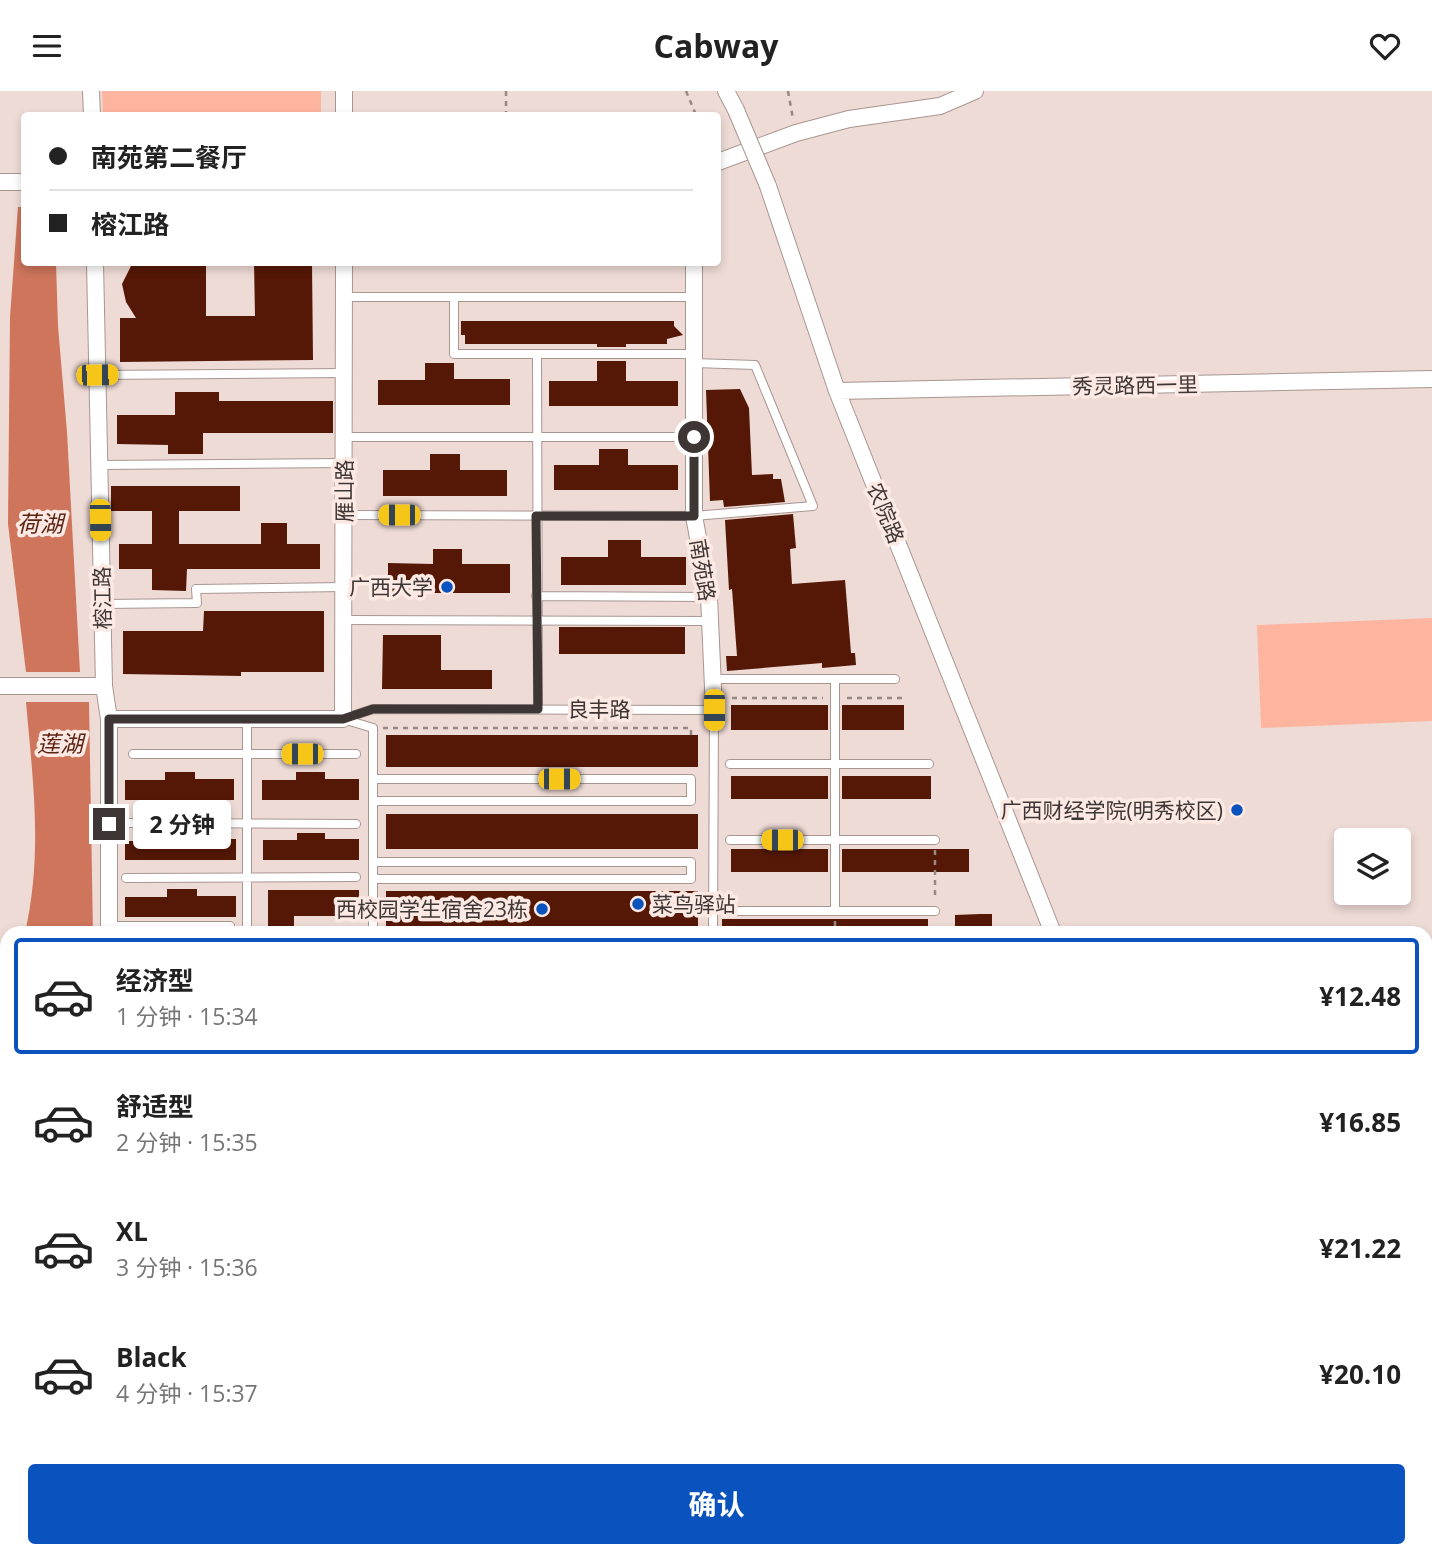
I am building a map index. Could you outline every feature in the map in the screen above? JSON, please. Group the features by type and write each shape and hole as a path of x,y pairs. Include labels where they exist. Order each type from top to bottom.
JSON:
{"street":[{"path":"92,91 92,112"},
{"path":"344,91 344,112"},
{"name":"农院路","path":"726,91 768,186 837,391 1050,926"},
{"path":"721,161 796,132 849,118 940,106 975,91"},
{"path":"0,182 21,181"},
{"name":"榕江路","path":"95,266 104,686 109,719 109,926"},
{"name":"雁山路","path":"343,719 344,266"},
{"name":"南苑路","path":"694,266 694,516 709,597 714,710"},
{"name":"秀灵路西一里","path":"837,391 1432,379"},
{"path":"0,686 104,686"},
{"name":"良丰路","path":"109,719 343,719"}],"lane":[{"path":"344,297 694,297"},
{"path":"344,515 694,516 813,506 755,365 694,358 454,354 454,297"},
{"path":"537,354 538,709"},
{"path":"97,375 344,373"},
{"path":"344,437 694,437"},
{"path":"99,465 344,463"},
{"path":"102,604 197,603 196,589 344,587"},
{"path":"536,596 709,597"},
{"path":"344,620 710,621"},
{"path":"713,679 895,679"},
{"path":"835,679 835,911"},
{"name":"良丰路","path":"343,719 373,709 714,710"},
{"path":"713,926 714,710"},
{"path":"247,719 247,926"},
{"path":"343,719 373,728 373,926"},
{"path":"133,754 356,754"},
{"path":"730,764 929,764"},
{"path":"373,779 691,779 691,801 373,801"},
{"path":"128,824 356,824"},
{"path":"730,840 935,840"},
{"path":"373,862 691,862 691,879 373,879"},
{"path":"126,878 356,877"},
{"path":"730,911 935,911"}],"path":[{"path":"506,91 506,112"},
{"path":"686,91 695,112"},
{"path":"788,91 796,132"},
{"path":"732,698 907,698"},
{"path":"373,728 691,728 691,735"},
{"path":"935,840 935,911"}],"shaded area":[{"path":"102,91 321,91 321,112 103,112"},
{"path":"1432,618 1432,721 1261,728 1257,625"}],"water":[{"name":"荷湖","path":"18,207 21,207 21,266 56,266 80,672 26,672 8,524 10,317"},
{"name":"莲湖","path":"26,702 89,702 93,926 26,926 34,874 34,789"}],"building":[{"path":"131,266 206,266 206,316 255,316 254,266 312,266 313,360 120,362 120,318 136,318 126,302 122,284"},
{"path":"461,321 674,321 674,326 683,335 667,339 667,344 626,344 626,347 597,347 597,344 465,344 465,335 461,335"},
{"path":"597,361 626,361 626,381 678,381 678,406 549,406 549,381 597,381"},
{"path":"425,363 454,363 454,379 510,379 510,405 378,405 378,380 425,380"},
{"path":"740,389 749,408 752,475 773,474 773,479 781,479 785,502 724,507 723,500 710,501 706,390"},
{"path":"175,392 219,392 219,401 333,401 333,433 203,433 203,454 168,454 168,445 117,444 117,415 175,415"},
{"path":"599,449 628,449 628,465 678,465 678,490 554,490 554,465 599,465"},
{"path":"430,454 460,454 460,470 507,470 507,496 383,496 383,470 430,470"},
{"path":"111,486 240,486 240,511 179,511 179,544 261,544 261,523 287,523 287,544 320,544 320,569 187,569 186,591 152,590 152,569 119,569 119,544 152,544 152,511 111,511"},
{"path":"793,514 796,548 790,549 792,584 845,580 851,653 855,653 856,665 822,668 822,663 727,671 726,656 737,656 732,589 729,590 725,520"},
{"path":"608,540 641,540 641,557 686,557 686,585 561,585 561,557 608,557"},
{"path":"433,549 462,549 462,564 510,564 510,593 388,593 388,563 433,564"},
{"path":"204,611 324,611 324,672 241,672 241,676 123,674 123,631 203,631"},
{"path":"559,627 685,627 685,654 559,654"},
{"path":"383,635 441,635 441,670 492,670 492,689 382,689"},
{"path":"731,705 828,705 828,730 731,730"},
{"path":"842,705 904,705 904,730 842,730"},
{"path":"386,735 698,735 698,767 386,767"},
{"path":"165,772 195,772 195,779 234,779 234,800 125,800 125,780 165,780"},
{"path":"296,772 325,772 325,779 359,779 359,800 262,800 262,780 296,780"},
{"path":"731,776 828,776 828,799 731,799"},
{"path":"842,776 931,776 931,799 842,799"},
{"path":"386,814 698,814 698,849 386,849"},
{"path":"166,832 196,832 196,839 236,839 236,860 125,860 125,841 166,841"},
{"path":"297,833 325,833 325,839 359,839 359,860 263,860 263,840 297,840"},
{"path":"731,849 828,849 828,872 731,872"},
{"path":"842,849 969,849 969,872 842,872"},
{"path":"167,889 197,889 197,896 236,896 236,917 125,917 125,897 167,897"},
{"path":"268,890 359,890 359,916 294,916 294,926 268,926"},
{"name":"西校园学生宿舍23栋","path":"386,891 698,891 698,926 386,926"},
{"path":"992,914 992,926 955,926 955,915"},
{"path":"722,919 928,919 928,926 722,926"}],"place":[{"name":"广西大学","path":"447,587"},
{"name":"广西财经学院(明秀校区)","path":"1237,810"},
{"name":"菜鸟驿站","path":"638,904"},
{"name":"西校园学生宿舍23栋","path":"542,909"}],"route":[{"path":"109,824 109,719 343,719 373,709 538,709 536,516 694,516 694,437"}]}
